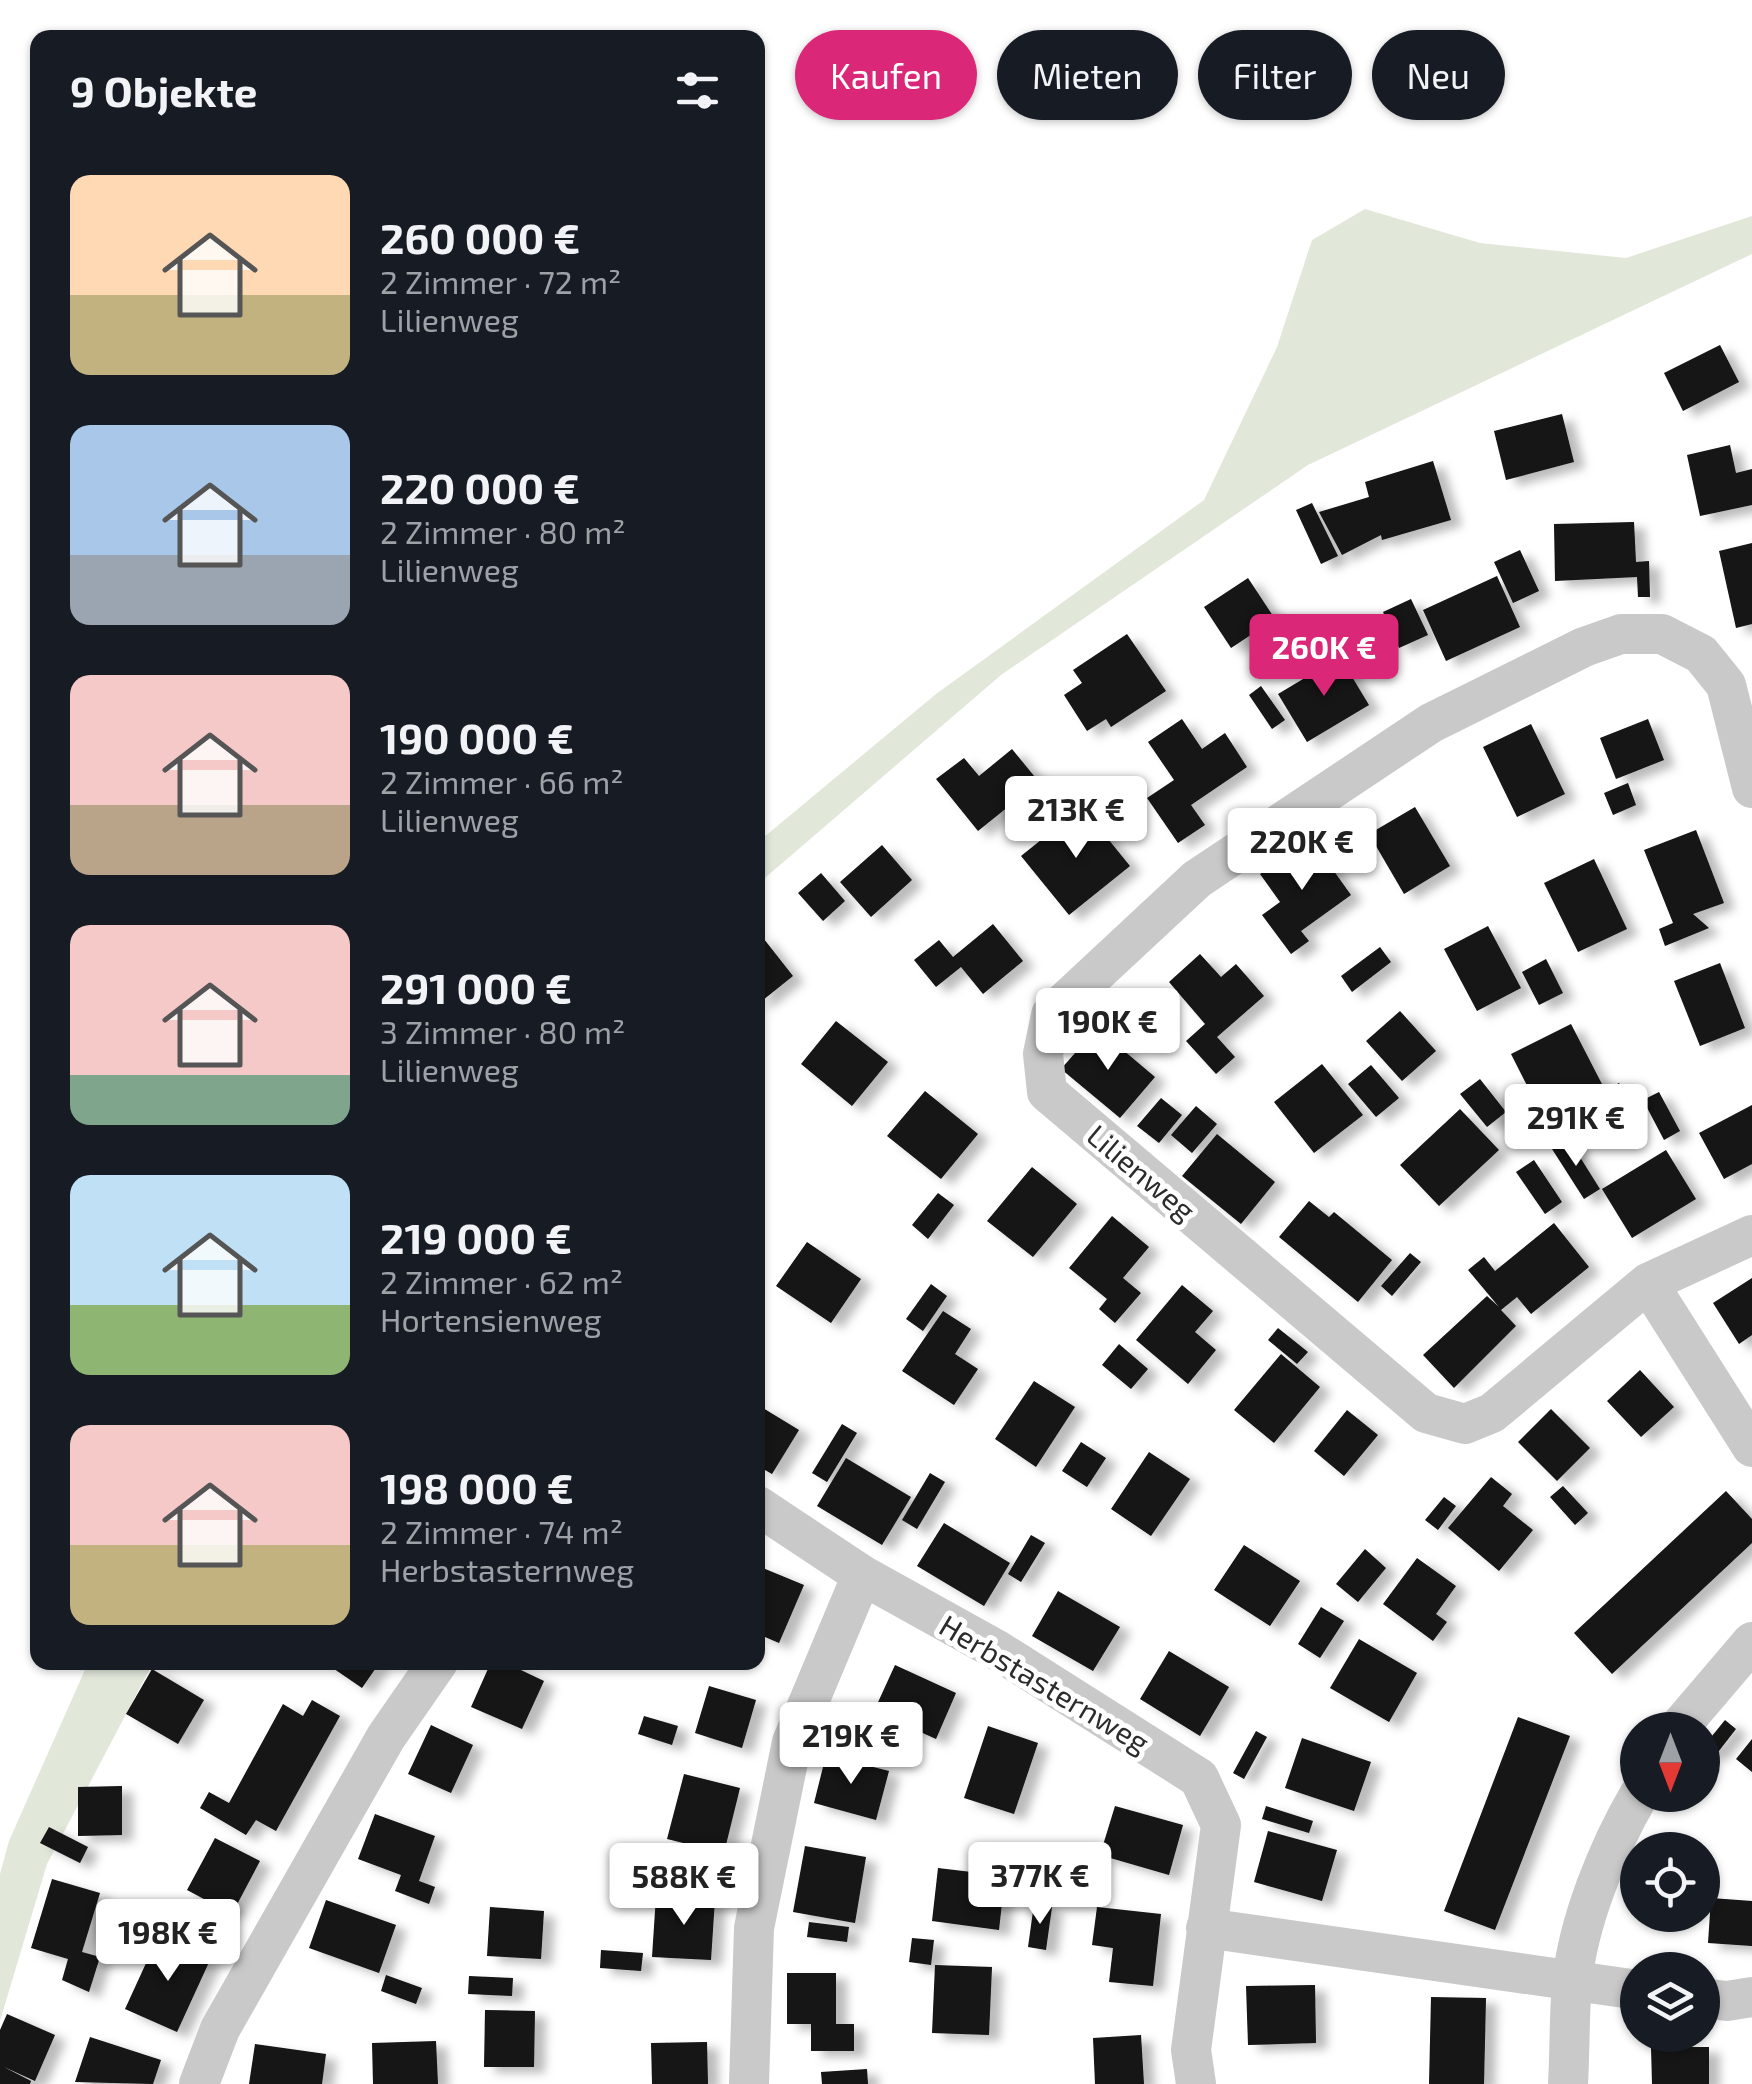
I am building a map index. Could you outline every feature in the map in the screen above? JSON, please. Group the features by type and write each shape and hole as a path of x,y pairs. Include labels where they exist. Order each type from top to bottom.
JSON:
{"street":[{"name":"Lilienweg","path":"1752,788 1726,685 1701,654 1662,634 1621,634 1584,647 1431,723 1197,879 1051,1015 1043,1054 1047,1092 1426,1413 1465,1424 1492,1413 1648,1284 1752,1235"},
{"path":"1648,1284 1752,1447"},
{"name":"Herbstasternweg","path":"765,1511 862,1575 997,1650 1198,1778 1222,1825 1192,2050 1196,2084"},
{"path":"750,2084 754,1928 792,1742 862,1575"},
{"path":"1692,1712 1752,1642"},
{"path":"199,2084 220,2029 376,1754 433,1670"},
{"path":"1568,2084 1572,1983 1579,1938 1628,1812"},
{"path":"1206,1928 1620,1988"},
{"path":"1720,2000 1752,1997"}],"shaded area":[{"path":"1365,209 1480,243 1626,258 1752,216 1752,254 1308,465 1001,675 765,878 765,836 936,694 1204,500 1277,347 1312,240"},
{"path":"85,1670 149,1670 47,1864 0,2021 0,1874 9,1841"}],"building":[{"path":"1720,345 1739,382 1683,411 1664,373"},
{"path":"1562,414 1574,462 1506,480 1494,431"},
{"path":"1730,445 1736,473 1752,469 1752,505 1700,516 1687,455"},
{"path":"1433,461 1451,520 1382,540 1381,535 1342,555 1319,512 1369,497 1365,482"},
{"path":"1312,503 1338,556 1321,564 1296,510"},
{"path":"1634,522 1636,562 1649,561 1650,597 1638,597 1637,577 1555,581 1554,524"},
{"path":"1752,543 1752,624 1736,628 1719,551"},
{"path":"1520,550 1539,591 1513,603 1494,562"},
{"path":"1497,576 1520,627 1446,661 1423,610"},
{"path":"1248,578 1275,619 1231,648 1204,607"},
{"path":"1411,599 1428,635 1399,648 1383,612"},
{"path":"1127,634 1166,691 1111,727 1106,719 1087,731 1064,695 1082,683 1073,670"},
{"path":"1340,657 1369,705 1307,742 1278,694"},
{"path":"1261,686 1285,720 1272,729 1249,695"},
{"path":"1182,719 1202,749 1225,733 1247,767 1191,805 1205,825 1178,843 1147,798 1174,780 1148,742"},
{"path":"1648,719 1664,760 1616,779 1600,738"},
{"path":"1531,724 1565,794 1517,817 1483,747"},
{"path":"1012,749 1039,782 978,831 936,779 964,758 979,776"},
{"path":"1628,783 1636,805 1613,815 1604,793"},
{"path":"1082,807 1130,866 1069,915 1021,856"},
{"path":"1415,807 1450,866 1404,894 1369,834"},
{"path":"1696,830 1724,903 1693,914 1709,928 1665,946 1659,929 1673,923 1644,850"},
{"path":"1311,839 1351,895 1301,931 1309,941 1291,954 1262,915 1280,902 1260,874"},
{"path":"882,845 912,880 871,917 840,882"},
{"path":"1594,859 1627,929 1578,952 1544,883"},
{"path":"821,873 845,901 823,921 798,893"},
{"path":"993,924 1023,961 983,994 961,967 936,987 914,960 939,940 953,957"},
{"path":"1488,926 1521,988 1477,1011 1444,949"},
{"path":"765,940 793,976 765,998"},
{"path":"1380,947 1391,962 1352,992 1341,976"},
{"path":"1200,954 1221,977 1236,964 1264,996 1217,1037 1235,1057 1216,1074 1186,1041 1205,1024 1169,982"},
{"path":"1546,959 1563,993 1539,1005 1522,972"},
{"path":"1720,963 1745,1028 1700,1046 1674,981"},
{"path":"1400,1011 1436,1051 1402,1081 1366,1041"},
{"path":"836,1021 888,1062 852,1106 801,1064"},
{"path":"1571,1024 1604,1088 1544,1119 1511,1054"},
{"path":"1097,1028 1155,1077 1120,1118 1061,1069"},
{"path":"1322,1064 1363,1115 1314,1153 1274,1102"},
{"path":"1371,1065 1399,1098 1376,1117 1348,1084"},
{"path":"1480,1079 1506,1112 1487,1127 1460,1094"},
{"path":"1619,1083 1631,1104 1584,1129 1573,1108"},
{"path":"925,1091 978,1134 941,1179 887,1136"},
{"path":"1659,1092 1680,1131 1664,1140 1643,1100"},
{"path":"1161,1098 1182,1115 1159,1143 1137,1126"},
{"path":"1752,1105 1752,1164 1724,1179 1699,1133"},
{"path":"1196,1106 1217,1124 1192,1153 1171,1135"},
{"path":"1460,1109 1499,1150 1439,1206 1400,1165"},
{"path":"1217,1134 1275,1182 1241,1224 1182,1176"},
{"path":"1568,1138 1600,1189 1584,1199 1552,1149"},
{"path":"1666,1150 1696,1199 1632,1238 1602,1189"},
{"path":"1534,1160 1562,1202 1545,1214 1516,1172"},
{"path":"1032,1167 1077,1204 1033,1257 987,1221"},
{"path":"938,1193 954,1205 928,1239 912,1225"},
{"path":"1309,1201 1329,1217 1334,1212 1392,1260 1358,1302 1279,1237"},
{"path":"1112,1216 1149,1247 1123,1278 1141,1293 1115,1323 1099,1309 1107,1299 1069,1268"},
{"path":"1554,1223 1589,1267 1531,1314 1517,1297 1501,1310 1516,1326 1454,1388 1423,1355 1487,1296 1499,1307 1468,1270 1484,1257 1495,1271"},
{"path":"807,1242 861,1279 831,1323 776,1286"},
{"path":"1410,1253 1421,1262 1392,1296 1381,1286"},
{"path":"1752,1278 1752,1335 1739,1344 1713,1303"},
{"path":"931,1284 947,1296 923,1331 906,1319"},
{"path":"1182,1285 1213,1311 1195,1332 1216,1350 1188,1384 1136,1340"},
{"path":"943,1311 971,1329 955,1354 978,1369 954,1405 902,1371"},
{"path":"1278,1328 1308,1352 1297,1364 1268,1340"},
{"path":"1119,1344 1148,1369 1131,1389 1102,1365"},
{"path":"1281,1354 1320,1387 1274,1443 1234,1410"},
{"path":"1640,1370 1674,1407 1641,1437 1607,1401"},
{"path":"1034,1381 1075,1407 1036,1467 995,1439"},
{"path":"765,1409 799,1430 772,1474 765,1470"},
{"path":"1551,1409 1590,1448 1557,1481 1518,1442"},
{"path":"1347,1410 1378,1435 1344,1476 1314,1451"},
{"path":"842,1424 857,1433 827,1482 812,1473"},
{"path":"1081,1442 1106,1458 1087,1487 1062,1471"},
{"path":"1149,1452 1190,1479 1151,1536 1111,1509"},
{"path":"846,1458 911,1497 882,1545 817,1506"},
{"path":"930,1473 945,1482 917,1529 902,1520"},
{"path":"1491,1477 1512,1494 1503,1506 1533,1530 1499,1571 1448,1528"},
{"path":"1563,1486 1588,1513 1575,1525 1550,1497"},
{"path":"1726,1491 1752,1519 1752,1543 1612,1674 1574,1633"},
{"path":"1444,1497 1456,1506 1438,1530 1425,1520"},
{"path":"944,1523 1010,1563 984,1606 917,1566"},
{"path":"1031,1535 1045,1543 1021,1582 1008,1574"},
{"path":"1244,1545 1300,1581 1270,1626 1214,1590"},
{"path":"1365,1549 1386,1568 1358,1602 1336,1584"},
{"path":"1417,1558 1456,1586 1436,1614 1447,1622 1433,1641 1383,1604"},
{"path":"765,1569 804,1585 779,1643 765,1637"},
{"path":"1058,1591 1120,1627 1093,1671 1032,1636"},
{"path":"1321,1607 1344,1621 1320,1658 1298,1644"},
{"path":"1359,1639 1417,1673 1389,1722 1330,1688"},
{"path":"1169,1651 1229,1687 1200,1736 1140,1699"},
{"path":"895,1665 956,1693 936,1739 874,1711"},
{"path":"151,1670 204,1700 178,1744 126,1714"},
{"path":"336,1670 374,1670 362,1688"},
{"path":"487,1670 521,1670 544,1681 522,1729 471,1707"},
{"path":"709,1686 756,1700 742,1748 695,1733"},
{"path":"312,1700 340,1716 276,1831 256,1820 246,1835 200,1808 209,1792 229,1803 283,1704 303,1716"},
{"path":"644,1716 678,1726 672,1745 638,1734"},
{"path":"1518,1717 1570,1736 1495,1930 1444,1911"},
{"path":"1725,1720 1736,1729 1720,1750 1720,1726"},
{"path":"431,1725 473,1745 451,1793 408,1774"},
{"path":"988,1726 1038,1743 1014,1814 964,1798"},
{"path":"1256,1731 1267,1737 1244,1779 1233,1773"},
{"path":"1302,1738 1371,1762 1354,1811 1285,1788"},
{"path":"1752,1739 1752,1772 1736,1759"},
{"path":"826,1755 889,1771 876,1820 814,1803"},
{"path":"684,1774 740,1788 724,1853 667,1839"},
{"path":"122,1786 122,1835 78,1836 78,1787"},
{"path":"1115,1806 1183,1825 1169,1875 1100,1855"},
{"path":"1266,1806 1313,1821 1309,1833 1262,1819"},
{"path":"375,1814 435,1836 419,1881 435,1887 429,1904 395,1891 401,1875 358,1859"},
{"path":"49,1827 88,1847 80,1863 40,1843"},
{"path":"1268,1831 1337,1850 1322,1901 1254,1882"},
{"path":"215,1838 260,1861 232,1914 187,1890"},
{"path":"805,1846 866,1857 855,1923 793,1912"},
{"path":"938,1868 1005,1876 999,1930 932,1921"},
{"path":"52,1879 100,1893 82,1952 100,1957 89,1992 62,1980 68,1959 31,1948"},
{"path":"656,1896 715,1899 711,1960 652,1957"},
{"path":"1720,1899 1752,1901 1752,1946 1708,1943 1709,1932 1720,1932"},
{"path":"326,1900 396,1925 379,1973 309,1948"},
{"path":"1034,1904 1052,1907 1046,1950 1028,1947"},
{"path":"490,1907 544,1911 541,1959 487,1956"},
{"path":"1097,1907 1161,1914 1153,1986 1109,1982 1113,1948 1092,1945"},
{"path":"809,1922 849,1927 847,1942 807,1937"},
{"path":"158,1937 210,1960 177,2032 125,2009"},
{"path":"912,1938 934,1940 931,1965 909,1962"},
{"path":"601,1950 643,1953 641,1971 600,1968"},
{"path":"935,1965 992,1967 989,2035 932,2033"},
{"path":"787,1973 836,1973 836,2024 854,2024 854,2051 811,2051 811,2024 787,2024"},
{"path":"386,1975 422,1988 416,2004 381,1991"},
{"path":"469,1976 513,1978 512,1996 468,1994"},
{"path":"1315,1985 1316,2043 1248,2045 1246,1986"},
{"path":"1431,1997 1486,1998 1484,2084 1429,2084"},
{"path":"485,2010 535,2011 534,2067 484,2067"},
{"path":"7,2014 55,2035 35,2081 4,2067 31,2081 30,2084 0,2084 0,2030"},
{"path":"1141,2035 1144,2084 1095,2084 1093,2038"},
{"path":"90,2037 161,2060 153,2084 75,2082"},
{"path":"436,2041 438,2084 373,2084 372,2043"},
{"path":"707,2042 708,2084 652,2084 651,2043"},
{"path":"255,2044 326,2054 322,2084 249,2084"},
{"path":"1651,2052 1709,2052 1709,2084 1652,2084"},
{"path":"867,2069 868,2084 822,2084 821,2072"}]}
